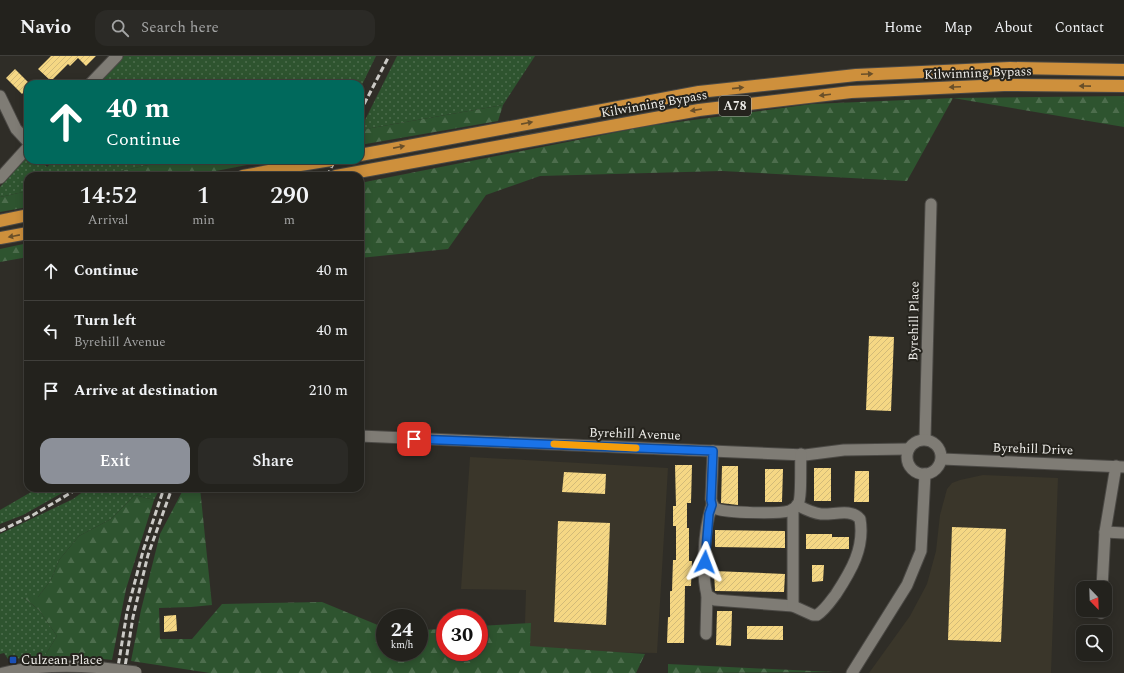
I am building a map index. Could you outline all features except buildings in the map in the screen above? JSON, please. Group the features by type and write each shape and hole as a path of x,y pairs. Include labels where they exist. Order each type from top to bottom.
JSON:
{"highway":[{"name":"Kilwinning Bypass","path":"364,154 699,92 840,76 1010,68 1124,70"},
{"name":"Kilwinning Bypass","path":"358,172 699,110 851,92 1004,85 1124,86"},
{"path":"266,172 310,164"},
{"path":"0,220 24,216"},
{"path":"0,238 24,234"}],"street":[{"path":"94,80 117,56"},
{"path":"0,96 3,110 24,138"},
{"path":"0,178 24,151"},
{"name":"Byrehill Place","path":"926,439 931,204"},
{"name":"Byrehill Avenue","path":"364,436 800,454 844,450 908,449"},
{"path":"926,439 937,445 942,453 942,459 936,470 925,474 919,474 910,467 907,455 908,449 914,442 926,439"},
{"path":"706,634 706,535 712,505 713,451"},
{"path":"793,606 795,507 800,501 800,454"},
{"name":"Byrehill Drive","path":"942,459 1120,466"},
{"path":"1102,581 1105,532 1120,466"},
{"path":"852,673 907,585 921,551 925,474"},
{"path":"707,595 715,600 793,606 813,615 817,615 825,609 844,582 857,559 862,529 860,519 850,513 822,514 795,507 770,513 727,511 716,509 712,505"},
{"path":"1105,532 1124,533"},
{"path":"3,673 45,666 70,665 140,672"}],"shaded area":[{"path":"470,457 668,468 657,653 526,651 526,590 461,589"},
{"path":"983,475 1058,478 1051,673 869,673 910,616 927,584 936,551 940,515 947,489 952,483"}],"green space":[{"path":"124,56 376,56 364,81 103,80 101,78"},
{"path":"397,56 535,56 503,105 364,129 364,122"},
{"path":"1124,96 1124,127 953,98"},
{"path":"953,98 907,181 722,171 540,176 486,195 448,249 364,258 364,182 648,126 812,104"},
{"path":"503,105 498,121 364,144 364,129"},
{"path":"24,160 24,164 44,164 47,167 50,164 153,164 116,172 24,172 24,192 0,197 0,187"},
{"path":"153,164 252,164 211,172 116,172"},
{"path":"24,192 24,208 0,212 0,197"},
{"path":"24,244 24,258 0,262 0,249"},
{"path":"31,492 64,492 23,515 0,524 0,510"},
{"path":"83,492 158,492 154,500 135,495 111,519 79,536 59,560 51,580 38,597 24,598 39,610 57,636 44,657 8,659 4,653 0,654 0,534 73,499"},
{"path":"182,492 200,492 212,605 159,608 160,639 192,639 222,604 322,602 376,624 376,661 428,661 428,630 436,629 436,661 488,661 488,625 531,623 530,646 645,654 636,673 210,673 131,661 141,610 160,534"},
{"path":"135,495 154,500 126,589 112,660 75,656 44,657 57,636 39,610 23,597 38,597 51,580 59,560 79,536 111,519"},
{"path":"668,664 833,672 668,673"}],"railway":[{"path":"364,104 389,56"},
{"path":"329,172 333,164"},
{"path":"0,531 33,515 72,492"},
{"path":"117,673 127,612 143,551 163,492"},
{"path":"124,673 133,617 148,555 171,492"}],"slow traffic":[{"path":"554,444 636,448"}],"place":[{"name":"Culzean Place","path":"13,660"}],"route":[{"path":"414,439 713,451 712,505 706,535 705,562"}]}
